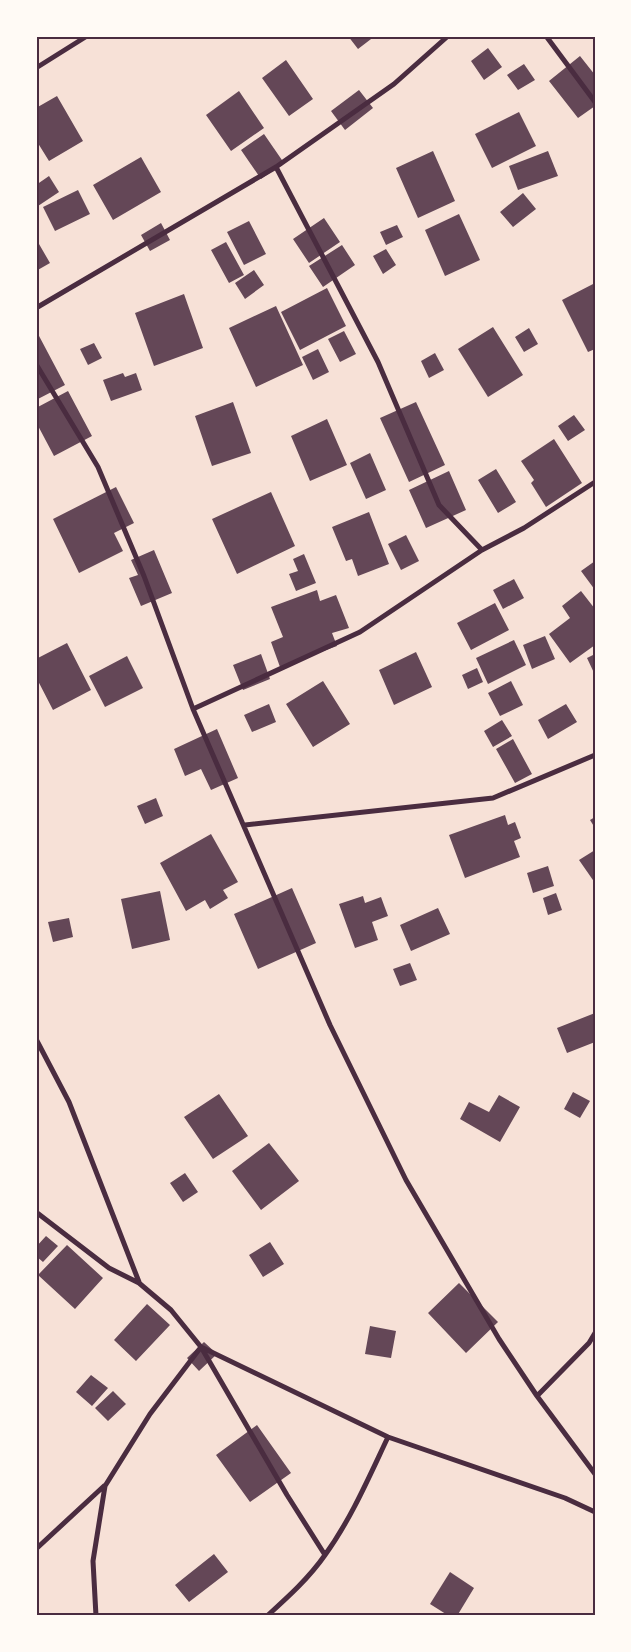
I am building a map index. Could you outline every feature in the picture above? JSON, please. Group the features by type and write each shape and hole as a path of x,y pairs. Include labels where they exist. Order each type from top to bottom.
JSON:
{"street":[{"path":"36,68 88,36"},
{"path":"36,308 276,167 394,84 448,36"},
{"path":"546,36 595,102"},
{"path":"276,167 378,362 440,504 482,550"},
{"path":"36,364 98,467 144,576 193,709 245,825 330,1025 406,1180 499,1339 537,1396 595,1474"},
{"path":"193,709 360,632 482,550 524,528 595,482"},
{"path":"245,825 493,798 595,755"},
{"path":"36,1039 69,1102 139,1283"},
{"path":"36,1212 109,1268 139,1283 171,1310 201,1347 287,1495 325,1555"},
{"path":"537,1396 589,1343 595,1333"},
{"path":"201,1347 388,1437 564,1498 595,1512"},
{"path":"36,1549 105,1486 150,1414 201,1347"},
{"path":"267,1616 297,1589 325,1555 358,1499 388,1437"},
{"path":"96,1616 93,1561 105,1486"}],"building":[{"path":"348,36 375,36 358,49"},
{"path":"488,48 502,67 484,80 471,61"},
{"path":"580,56 595,75 595,106 578,118 549,81"},
{"path":"286,60 313,99 289,116 262,78"},
{"path":"524,64 535,80 518,90 507,75"},
{"path":"359,90 373,108 345,130 331,111"},
{"path":"239,91 264,128 231,151 206,115"},
{"path":"57,96 83,141 49,161 36,140 36,108"},
{"path":"519,112 536,146 492,168 475,134"},
{"path":"264,134 284,163 261,179 241,150"},
{"path":"433,151 455,201 418,218 396,168"},
{"path":"548,151 558,176 518,190 509,166"},
{"path":"141,157 161,192 113,220 93,185"},
{"path":"49,176 59,192 38,206 36,185"},
{"path":"78,190 90,214 55,231 43,207"},
{"path":"523,193 536,209 513,227 500,212"},
{"path":"459,214 480,260 445,276 425,230"},
{"path":"324,218 340,242 309,263 293,239"},
{"path":"249,221 266,254 244,265 227,232"},
{"path":"161,223 170,240 150,251 141,235"},
{"path":"397,225 403,237 386,245 380,232"},
{"path":"226,242 244,275 229,283 211,250"},
{"path":"39,244 50,263 36,271 36,246"},
{"path":"342,245 355,265 323,287 309,266"},
{"path":"386,249 396,265 383,274 373,256"},
{"path":"254,270 264,285 245,299 235,283"},
{"path":"595,283 595,349 588,352 562,300"},
{"path":"327,288 346,326 300,350 281,312"},
{"path":"184,294 203,348 154,366 135,313"},
{"path":"276,306 303,365 256,387 229,328"},
{"path":"493,327 523,375 488,397 458,349"},
{"path":"529,328 538,344 524,352 515,337"},
{"path":"344,331 356,354 340,362 328,339"},
{"path":"38,334 65,385 36,400 36,335"},
{"path":"94,343 102,358 88,365 80,349"},
{"path":"318,349 329,372 313,380 302,357"},
{"path":"435,353 444,370 429,378 421,361"},
{"path":"123,373 125,377 136,373 142,390 111,401 103,380"},
{"path":"68,391 92,436 54,456 36,422 36,408"},
{"path":"233,402 251,453 212,466 195,416"},
{"path":"416,402 445,465 409,482 380,418"},
{"path":"574,415 585,430 568,441 558,426"},
{"path":"327,419 347,465 310,481 291,436"},
{"path":"554,439 582,483 546,507 531,483 534,480 521,461"},
{"path":"370,453 386,490 366,499 350,463"},
{"path":"496,469 516,502 498,513 478,480"},
{"path":"449,471 466,510 426,528 409,490"},
{"path":"116,487 134,523 114,533 123,551 79,573 53,519"},
{"path":"271,492 295,546 237,574 212,519"},
{"path":"369,512 389,564 358,576 352,559 346,561 332,527"},
{"path":"406,535 419,561 401,570 388,544"},
{"path":"154,550 172,593 141,606 129,578 138,575 131,560"},
{"path":"304,554 316,583 296,591 289,574 298,571 293,559"},
{"path":"595,561 595,590 581,571"},
{"path":"514,579 524,598 503,609 493,590"},
{"path":"317,590 320,601 336,595 349,628 332,633 337,646 280,667 271,642 283,637 271,607"},
{"path":"581,591 595,609 595,645 570,663 549,634 570,618 562,606"},
{"path":"495,603 509,630 471,650 457,623"},
{"path":"545,636 555,659 532,669 523,645"},
{"path":"514,640 526,665 488,684 476,658"},
{"path":"67,643 91,690 53,710 36,677 36,659"},
{"path":"416,652 432,687 394,705 379,670"},
{"path":"261,654 270,679 243,690 233,665"},
{"path":"595,654 595,675 587,658"},
{"path":"127,656 143,688 105,707 89,676"},
{"path":"477,668 483,682 468,689 462,675"},
{"path":"323,681 350,724 313,747 286,704"},
{"path":"511,681 523,705 500,716 488,693"},
{"path":"269,704 276,722 252,732 244,715"},
{"path":"566,704 577,722 548,739 538,720"},
{"path":"502,720 512,736 493,747 484,731"},
{"path":"217,729 238,778 211,790 201,769 185,776 174,749"},
{"path":"513,739 532,774 515,783 496,749"},
{"path":"156,798 163,816 145,824 137,806"},
{"path":"505,815 508,825 515,822 521,838 514,841 520,857 465,878 449,835"},
{"path":"595,817 595,828 590,820"},
{"path":"211,834 238,882 223,890 228,898 210,909 205,900 186,911 160,863"},
{"path":"595,850 595,883 579,860"},
{"path":"548,866 554,886 533,893 527,873"},
{"path":"292,888 316,943 258,969 234,914"},
{"path":"160,891 170,940 132,949 121,899"},
{"path":"556,893 562,910 548,915 543,898"},
{"path":"363,896 365,903 381,897 388,916 372,922 378,940 355,948 339,904"},
{"path":"438,908 450,934 411,951 400,925"},
{"path":"69,918 73,937 53,942 48,922"},
{"path":"410,963 417,980 400,986 393,969"},
{"path":"595,1013 595,1042 567,1053 557,1028"},
{"path":"573,1092 590,1101 580,1118 564,1109"},
{"path":"219,1094 248,1136 213,1159 184,1117"},
{"path":"499,1095 520,1107 500,1142 460,1119 469,1102 489,1112"},
{"path":"269,1143 299,1181 261,1210 232,1171"},
{"path":"185,1173 198,1192 183,1202 170,1183"},
{"path":"46,1236 58,1246 43,1262 36,1256 36,1247"},
{"path":"270,1242 284,1264 263,1277 249,1255"},
{"path":"67,1245 103,1278 75,1309 38,1275"},
{"path":"459,1283 498,1322 466,1353 428,1313"},
{"path":"147,1304 170,1325 136,1361 114,1340"},
{"path":"370,1326 396,1331 391,1358 365,1354"},
{"path":"204,1342 217,1354 199,1371 187,1358"},
{"path":"91,1375 108,1388 92,1406 76,1392"},
{"path":"113,1391 126,1404 108,1421 95,1408"},
{"path":"257,1425 291,1473 250,1502 216,1455"},
{"path":"214,1554 228,1572 189,1602 175,1585"},
{"path":"450,1572 474,1588 457,1616 449,1616 430,1604"}]}
